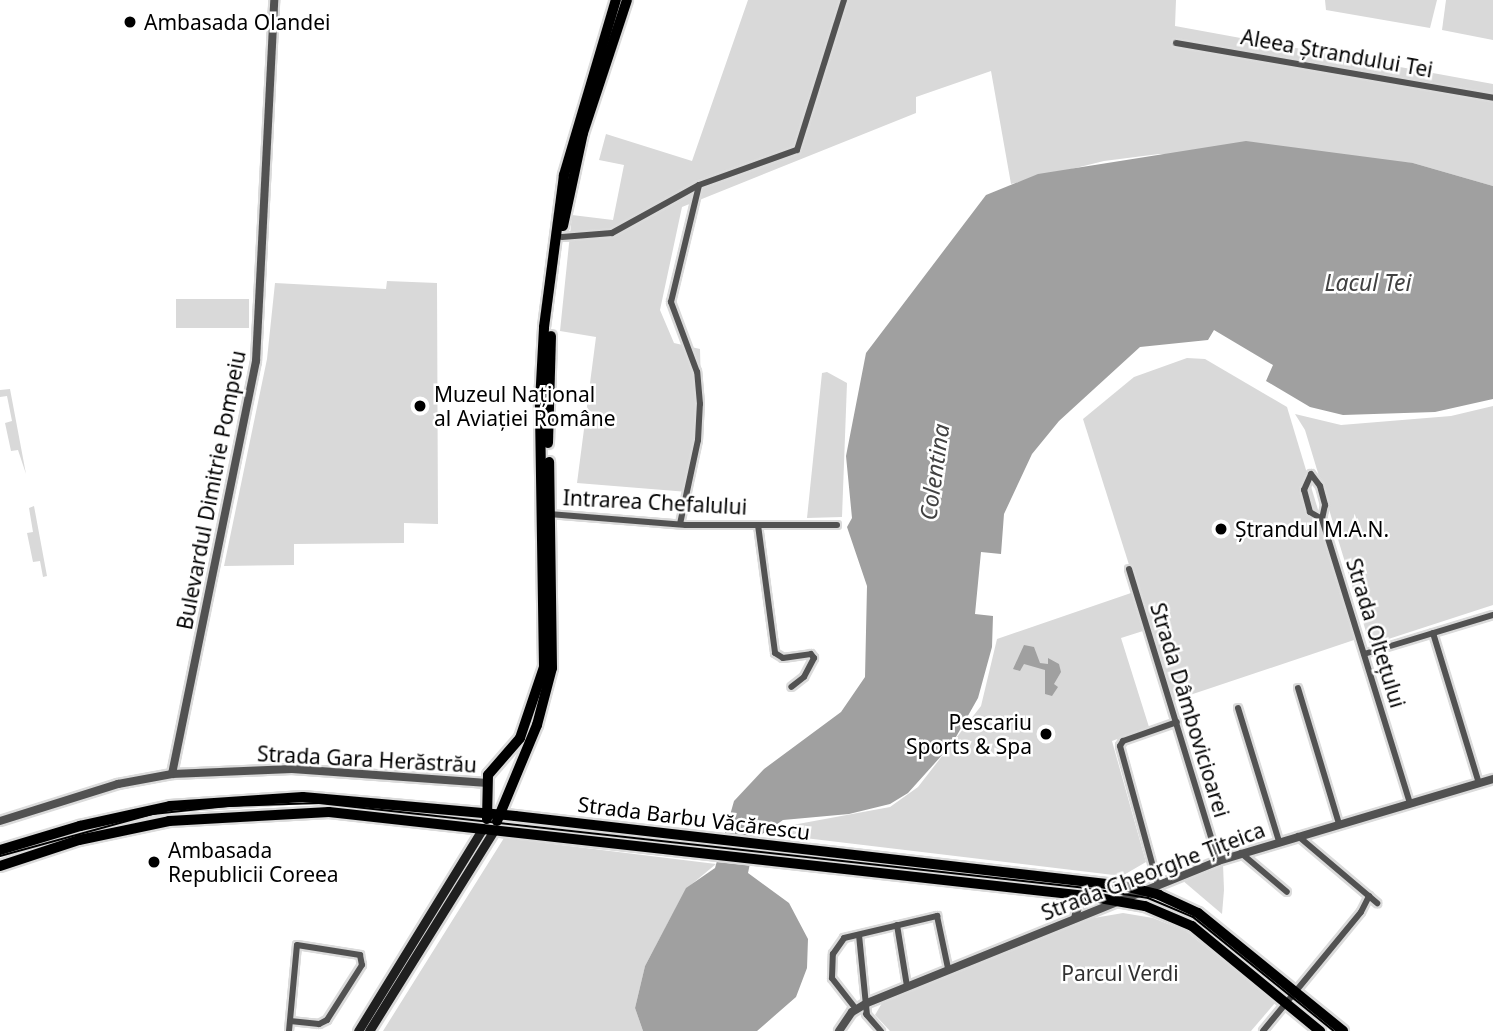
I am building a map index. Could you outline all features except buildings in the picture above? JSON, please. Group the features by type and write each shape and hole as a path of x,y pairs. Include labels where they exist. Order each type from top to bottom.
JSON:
{"main road":[{"path":"369,1031 489,829 537,724 552,668 540,373 558,211 574,139 616,0"},
{"path":"494,814 487,783 490,771 514,748 528,721 544,667 548,373 562,237 583,133 626,0"},
{"path":"503,758 514,764 511,785"},
{"name":"Strada Barbu Văcărescu","path":"0,850 124,816 225,800 332,798 494,814 1146,891 1198,913 1343,1031"},
{"name":"Strada Barbu Văcărescu","path":"0,866 79,840 197,817 330,812 1121,901 1192,926 1320,1031"},
{"path":"358,1031 489,829"}],"street":[{"name":"Bulevardul Dimitrie Pompeiu","path":"172,774 256,361 274,0"},
{"path":"562,237 612,233 699,185 797,150 844,0"},
{"name":"Aleea Ștrandului Tei","path":"1176,43 1493,98"},
{"path":"680,524 698,440 700,404 697,372 671,302 699,185"},
{"name":"Strada Oltețului","path":"1322,519 1310,512 1304,490 1311,474 1325,505 1322,519 1410,804"},
{"name":"Intrarea Chefalului","path":"547,514 680,524 837,526"},
{"name":"Intrarea Chefalului","path":"758,525 775,653 783,658 814,656 804,677 790,687"},
{"name":"Strada Dâmbovicioarei","path":"1129,569 1219,861"},
{"path":"1364,654 1493,615"},
{"path":"1433,633 1479,783"},
{"path":"1298,688 1339,824"},
{"path":"1238,708 1279,841"},
{"path":"1158,886 1121,748 1123,741 1177,722"},
{"name":"Strada Gara Herăstrău","path":"0,821 118,784 172,774 292,769 487,783"},
{"name":"Strada Gheorghe Țițeica","path":"839,1031 861,1006 948,968 1219,861 1493,779"},
{"path":"1298,836 1377,903"},
{"path":"1241,853 1287,892"},
{"path":"1072,895 1078,907 1075,918"},
{"path":"1263,1031 1361,912 1368,896"},
{"path":"881,1031 861,1006 834,985 831,967 840,941 897,925 939,918 948,968"},
{"path":"897,925 907,986"},
{"path":"859,935 861,1006"},
{"path":"289,1031 297,945 350,950 360,955 362,965 327,1020 319,1024 290,1021"}],"green space":[{"path":"748,0 1176,0 1175,26 1493,84 1493,186 1413,163 1159,154 1104,161 1011,184 991,71 916,97 916,113 682,207 660,310 674,343 700,349 702,426 688,492 577,483 596,337 560,331 572,215 613,220 624,165 599,160 606,134 692,161"},
{"path":"1325,0 1437,0 1430,28 1326,10"},
{"path":"1446,0 1493,0 1493,40 1442,30"},
{"path":"387,281 437,283 438,524 404,523 404,543 294,544 294,565 224,566 267,359 275,283 386,289"},
{"path":"176,299 249,299 249,328 176,328"},
{"name":"Ștrandul M.A.N.","path":"1187,358 1205,359 1287,407 1357,639 1172,701 1083,419 1134,377"},
{"path":"827,372 847,383 842,517 807,518 822,373"},
{"path":"10,389 26,474 18,450 11,451 5,423 12,421 7,396 0,397 0,390"},
{"path":"1493,406 1493,605 1370,645 1305,430 1295,414 1341,425 1451,416"},
{"path":"34,506 47,576 43,577 40,561 33,562 27,533 33,532 29,508"},
{"name":"Pescariu Sports & Spa","path":"1131,593 1143,631 1121,638 1149,727 1112,741 1146,862 1122,876 788,836 787,826 890,807 918,787 981,706 997,639"},
{"path":"504,838 716,864 686,889 645,966 635,1008 643,1031 383,1031"},
{"path":"1223,864 1224,890 1222,914 1182,880"},
{"name":"Parcul Verdi","path":"1123,913 1153,918 1186,931 1275,1003 1251,1031 890,1031 875,1015 882,1003 1088,919"}],"water":[{"name":"Lacul Tei","path":"1246,141 1413,163 1493,186 1493,399 1435,412 1343,415 1310,407 1266,381 1273,365 1214,330 1208,340 1140,347 1059,421 1032,454 1004,514 1001,554 981,552 975,614 993,616 992,647 978,698 952,744 908,793 890,804 849,814 783,820 755,839 748,873 789,903 808,939 807,968 796,997 757,1031 643,1031 635,1008 645,966 686,888 715,868 734,801 764,769 841,712 865,677 867,586 847,527 852,518 846,456 866,353 986,195 1038,174"},
{"path":"1024,645 1034,647 1040,663 1048,664 1048,658 1059,664 1061,672 1054,684 1058,687 1052,696 1045,694 1045,670 1024,664 1020,671 1013,669"}],"tram line":[{"path":"0,856 153,814 228,806 319,803 1086,888 1148,898 1193,917 1334,1031"}],"place":[{"name":"Ambasada Olandei","path":"130,22"},
{"name":"Muzeul Național al Aviației Române","path":"420,406"},
{"name":"Ștrandul M.A.N.","path":"1221,529"},
{"name":"Pescariu Sports & Spa","path":"1046,734"},
{"name":"Ambasada Republicii Coreea","path":"154,862"}],"water label":[{"name":"Colentina","path":"934,472"}]}
